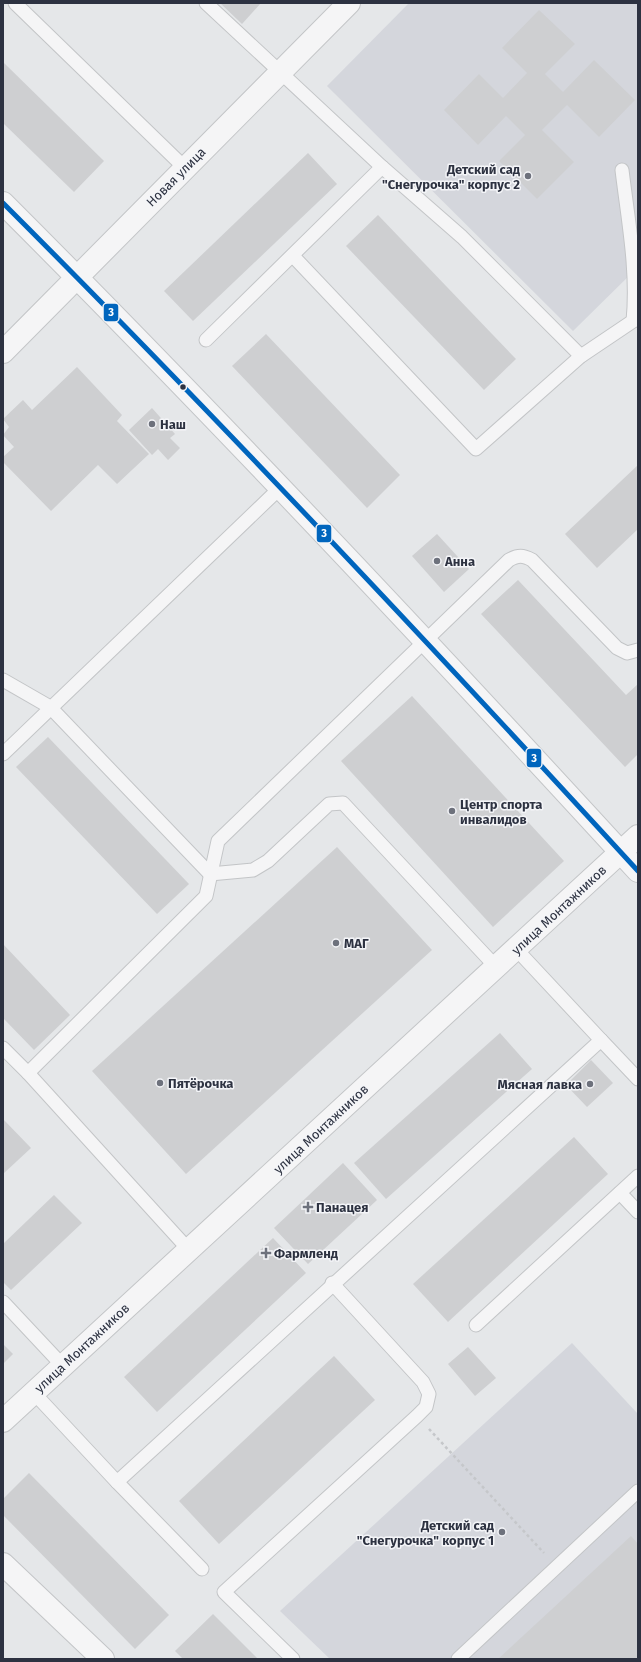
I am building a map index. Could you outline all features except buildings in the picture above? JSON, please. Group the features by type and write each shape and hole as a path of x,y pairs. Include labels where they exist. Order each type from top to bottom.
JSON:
{"street":[{"name":"Новая улица","path":"3,352 349,3"},
{"path":"3,203 281,487 426,641 638,871"},
{"name":"улица Монтажников","path":"3,1421 517,950 638,836"},
{"path":"3,1564 94,1656"}],"lane":[{"path":"15,3 185,168"},
{"path":"206,3 382,167 462,237 581,356"},
{"path":"206,340 382,167"},
{"path":"293,256 476,449 581,356 636,323 634,271 622,170"},
{"path":"3,754 50,707 281,487"},
{"path":"28,1073 206,896 218,841 509,560 516,556 525,556 532,560 617,648 627,653 638,650"},
{"path":"3,680 50,707 210,874"},
{"path":"210,874 253,870 268,861 330,804 343,803 497,968"},
{"path":"517,950 638,1079"},
{"path":"117,1482 332,1284 601,1040"},
{"path":"3,1048 28,1073 189,1250"},
{"path":"476,1325 638,1176"},
{"path":"620,1193 638,1212"},
{"path":"293,1659 224,1592 417,1416 426,1407 429,1394 423,1382 332,1284"},
{"path":"3,1302 63,1366"},
{"path":"34,1393 117,1482 202,1569"},
{"path":"458,1659 638,1491"}],"path":[{"path":"417,1416 557,1566"}],"shaded area":[{"name":"Детский сад \"Снегурочка\" корпус 2","path":"409,3 638,3 638,267 573,331 327,86"},
{"name":"Детский сад \"Снегурочка\" корпус 1","path":"572,1343 638,1414 638,1659 330,1659 280,1611"}],"transit line":[{"name":"3","path":"3,203 165,367 324,533 482,701 638,871"}],"place":[{"name":"Детский сад \"Снегурочка\" корпус 2","path":"528,176"},
{"name":"Наш","path":"152,424"},
{"name":"Анна","path":"437,561"},
{"name":"Центр спорта инвалидов","path":"452,811"},
{"name":"МАГ","path":"336,943"},
{"name":"Пятёрочка","path":"160,1083"},
{"name":"Мясная лавка","path":"590,1084"},
{"name":"Панацея","path":"308,1207"},
{"name":"Фармленд","path":"266,1253"},
{"name":"Детский сад \"Снегурочка\" корпус 1","path":"502,1532"}]}
